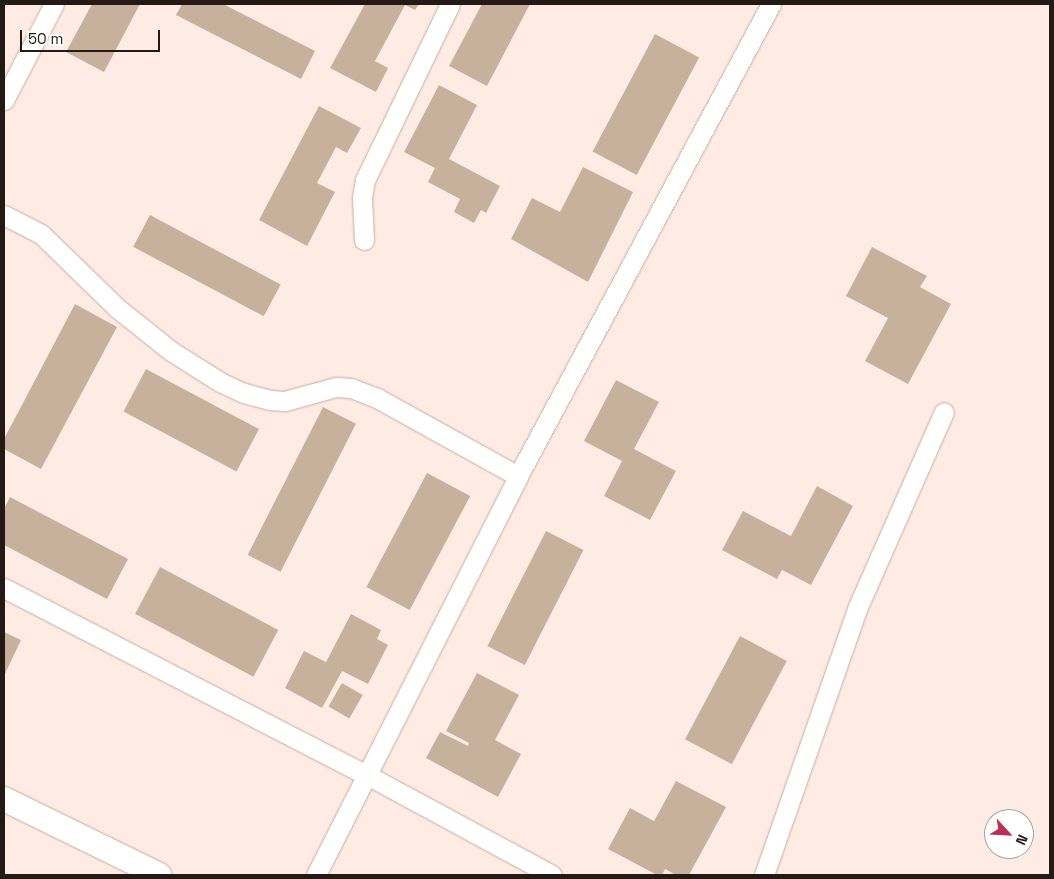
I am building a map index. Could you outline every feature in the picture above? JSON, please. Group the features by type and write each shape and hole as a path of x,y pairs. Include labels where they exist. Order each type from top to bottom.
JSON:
{"main road":[{"path":"4,799 159,875"}],"street":[{"path":"4,100 54,4"},
{"path":"364,240 362,197 365,180 450,4"},
{"path":"316,875 518,476 771,4"},
{"path":"4,215 41,234 117,308 171,351 220,382 244,393 271,400 285,401 336,387 351,388 377,398 518,476"},
{"path":"764,875 857,609 944,412"},
{"path":"4,588 367,775 552,875"}],"building":[{"path":"92,4 140,4 104,72 66,52"},
{"path":"182,4 223,4 315,51 301,79 176,15"},
{"path":"365,4 419,4 415,10 405,5 375,61 388,68 376,92 330,68"},
{"path":"482,4 530,4 487,86 449,66"},
{"path":"655,34 699,57 637,175 593,151"},
{"path":"439,85 477,105 449,159 500,186 486,213 481,210 474,223 454,212 460,199 428,182 435,168 404,152"},
{"path":"319,106 361,128 347,153 336,147 317,183 335,192 307,246 259,220"},
{"path":"583,167 633,192 588,282 511,239 532,198 560,212"},
{"path":"150,215 281,284 264,316 133,247"},
{"path":"872,247 927,276 920,287 951,304 908,384 865,361 888,318 846,296"},
{"path":"75,304 117,327 41,469 4,449 4,439"},
{"path":"146,369 259,429 236,471 123,411"},
{"path":"616,380 659,402 634,449 676,471 650,520 604,496 622,461 584,441"},
{"path":"323,407 356,424 281,572 248,555"},
{"path":"427,473 470,496 410,610 366,587"},
{"path":"817,486 853,506 811,585 782,570 777,579 722,550 743,511 791,536"},
{"path":"10,497 128,559 107,599 4,545 4,509"},
{"path":"546,531 583,550 525,665 487,646"},
{"path":"160,567 278,630 253,677 135,614"},
{"path":"351,614 381,630 377,639 388,645 368,684 342,671 322,708 285,688 304,651 326,662"},
{"path":"4,632 21,640 4,676"},
{"path":"740,636 787,661 732,764 685,739"},
{"path":"477,673 519,695 495,740 521,754 498,797 426,758 440,732 468,746 469,743 446,731"},
{"path":"342,683 363,695 349,718 328,706"},
{"path":"676,781 726,807 689,875 676,875 665,869 662,875 657,875 608,849 630,808 654,821"}]}
